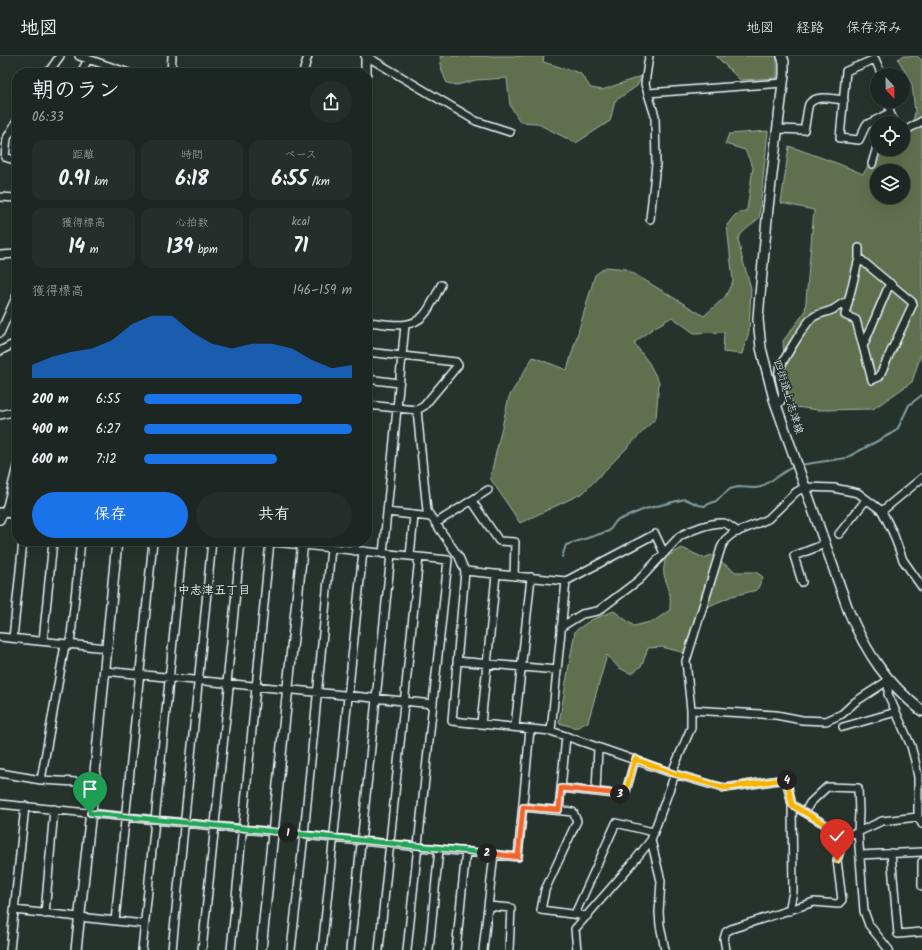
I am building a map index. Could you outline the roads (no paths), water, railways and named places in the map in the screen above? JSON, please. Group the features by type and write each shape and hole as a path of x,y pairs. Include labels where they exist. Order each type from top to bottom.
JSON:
{"street":[{"path":"52,68 60,56"},
{"path":"79,56 114,68"},
{"path":"171,68 172,56"},
{"path":"304,68 308,56"},
{"path":"366,56 366,68"},
{"path":"366,56 476,122 510,132"},
{"path":"649,56 645,80 655,116 656,157 650,219"},
{"name":"四街道上志津線","path":"782,56 784,62 783,83 768,208 758,319 764,362 776,406 858,634 878,667 898,691 922,711"},
{"path":"879,68 875,59 871,58 846,70 840,138 859,140 866,125 890,113"},
{"path":"84,68 88,59"},
{"path":"648,93 783,83"},
{"path":"778,129 804,130 809,104 815,100 822,98 844,100"},
{"path":"890,108 892,116"},
{"path":"910,128 922,121"},
{"path":"12,130 7,138 5,157 12,159"},
{"path":"872,164 874,156"},
{"path":"0,197 12,198"},
{"path":"859,248 859,258 845,315 856,320 864,344 872,380 879,377 913,304 859,258"},
{"path":"0,255 12,254"},
{"path":"864,344 890,283"},
{"path":"372,323 405,326 418,320 424,315 441,286"},
{"path":"776,406 780,403 784,392 779,377 780,368 806,325 812,318 820,313 834,309 843,302 848,302"},
{"path":"0,333 12,306"},
{"path":"383,554 405,326"},
{"path":"0,351 12,345"},
{"path":"372,353 456,362 458,365 424,406 417,410 372,405"},
{"path":"372,380 399,383"},
{"path":"417,410 427,511 459,557 464,571 452,721 551,731 674,773 725,788 786,779 792,805 793,892 789,911"},
{"path":"0,415 12,412"},
{"path":"882,511 922,478"},
{"path":"577,950 575,929 652,836 691,728 691,710 686,661 721,548 725,540 732,534 768,519 796,492 805,487 840,489 858,493 882,511 893,533 902,560 922,587"},
{"path":"436,524 488,490"},
{"path":"1,515 7,506 12,492"},
{"path":"839,534 866,500"},
{"path":"472,501 499,541 516,542 514,576"},
{"path":"387,512 431,517"},
{"path":"1,515 12,515"},
{"path":"410,556 414,516"},
{"path":"560,627 582,614 598,611 639,580 680,536 714,524 725,523 738,532"},
{"path":"464,571 566,581 655,534 664,553"},
{"path":"802,582 794,556 825,544"},
{"path":"13,638 22,546"},
{"path":"42,641 52,546"},
{"path":"41,780 68,645 80,546"},
{"path":"76,950 94,783 116,546"},
{"path":"115,921 152,546"},
{"path":"142,950 182,546"},
{"path":"172,950 212,546"},
{"path":"202,950 229,688 227,683 241,546"},
{"path":"231,950 244,829 268,546"},
{"path":"261,950 302,546"},
{"path":"291,950 304,835 330,546 383,554 448,560 408,950"},
{"path":"322,950 348,696 359,551 358,546"},
{"path":"350,950 391,554"},
{"path":"379,950 419,557"},
{"path":"481,724 496,575"},
{"path":"515,727 520,666 531,577"},
{"path":"551,731 560,627 566,581"},
{"path":"0,637 106,648"},
{"path":"457,661 557,670"},
{"path":"105,670 433,704"},
{"path":"691,710 776,715 826,721 842,714 855,702 889,680"},
{"path":"889,680 888,694 913,753 920,782 918,817 922,824"},
{"path":"843,727 896,712"},
{"path":"0,804 518,857 530,729"},
{"path":"559,810 566,736"},
{"path":"596,791 598,748"},
{"path":"561,788 625,794 635,759"},
{"path":"0,773 41,780 94,783"},
{"path":"805,812 810,802 827,788 858,788 858,832 865,915 873,931 889,950"},
{"path":"792,805 845,836 882,821 918,817"},
{"path":"10,950 25,806"},
{"path":"523,807 573,812 577,821 545,890 542,910 587,916"},
{"path":"45,914 54,809"},
{"path":"575,914 616,823 652,836"},
{"path":"652,836 661,881 659,912 665,950"},
{"path":"726,950 724,939 726,932 731,929 814,902 838,904 842,900 837,860 845,836"},
{"path":"428,950 439,849"},
{"path":"456,950 466,851"},
{"path":"860,855 922,852"},
{"path":"891,853 898,934 922,932"},
{"path":"483,950 494,854"},
{"path":"922,862 922,886"},
{"path":"488,906 512,908 509,950"},
{"path":"14,910 144,924"}],"waterway":[{"path":"800,465 846,458 894,432 898,428 909,405 922,395"},
{"path":"562,557 566,545 609,531 616,521 645,509 685,499 704,506 716,501 730,489 738,487 761,487 796,466"}],"district":[{"name":"中志津五丁目","path":"214,590"}]}
